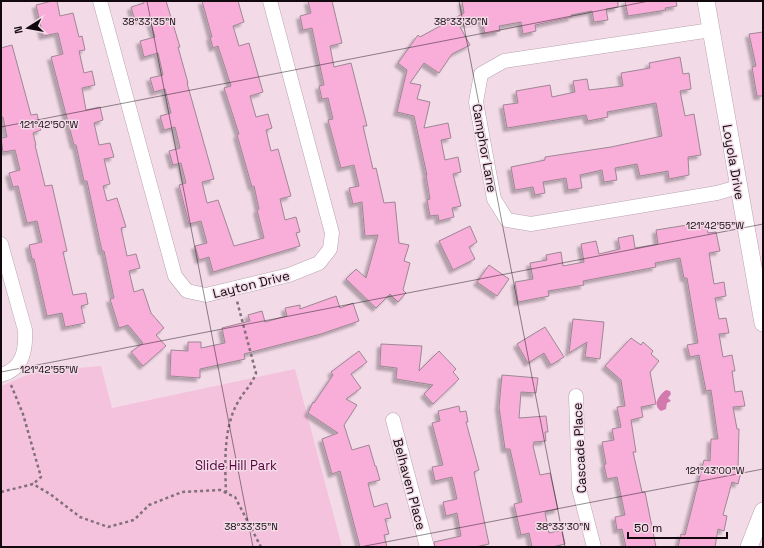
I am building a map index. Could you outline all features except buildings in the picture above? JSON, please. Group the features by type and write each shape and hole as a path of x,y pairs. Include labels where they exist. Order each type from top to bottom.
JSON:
{"street":[{"name":"Layton Drive","path":"100,1 175,276 187,291 206,295 289,275 319,263 330,249 332,233 270,1"},
{"name":"Loyola Drive","path":"706,1 763,323"},
{"name":"Camphor Lane","path":"711,30 504,61 481,74 476,102 494,198 507,220 531,224 717,192 738,187"},
{"path":"1,244 25,330 23,356 17,367 4,374"},
{"name":"Cascade Place","path":"576,396 579,489 594,547"},
{"name":"Belhaven Place","path":"393,420 427,547"},
{"path":"749,547 763,511"}],"path":[{"path":"226,493 225,469 227,435 238,401 253,383 256,373 233,289"},
{"path":"1,492 33,484 41,477 23,414 4,374"},
{"path":"33,484 80,517 108,526 134,520 149,505 182,492 220,490 235,498 261,547"}],"green space":[{"name":"Slide Hill Park","path":"101,366 112,408 295,369 342,547 1,547 1,386 34,372"}],"shaded area":[{"path":"666,390 670,391 671,394 668,398 671,401 667,403 666,409 661,411 658,409 657,403 659,397"}]}
